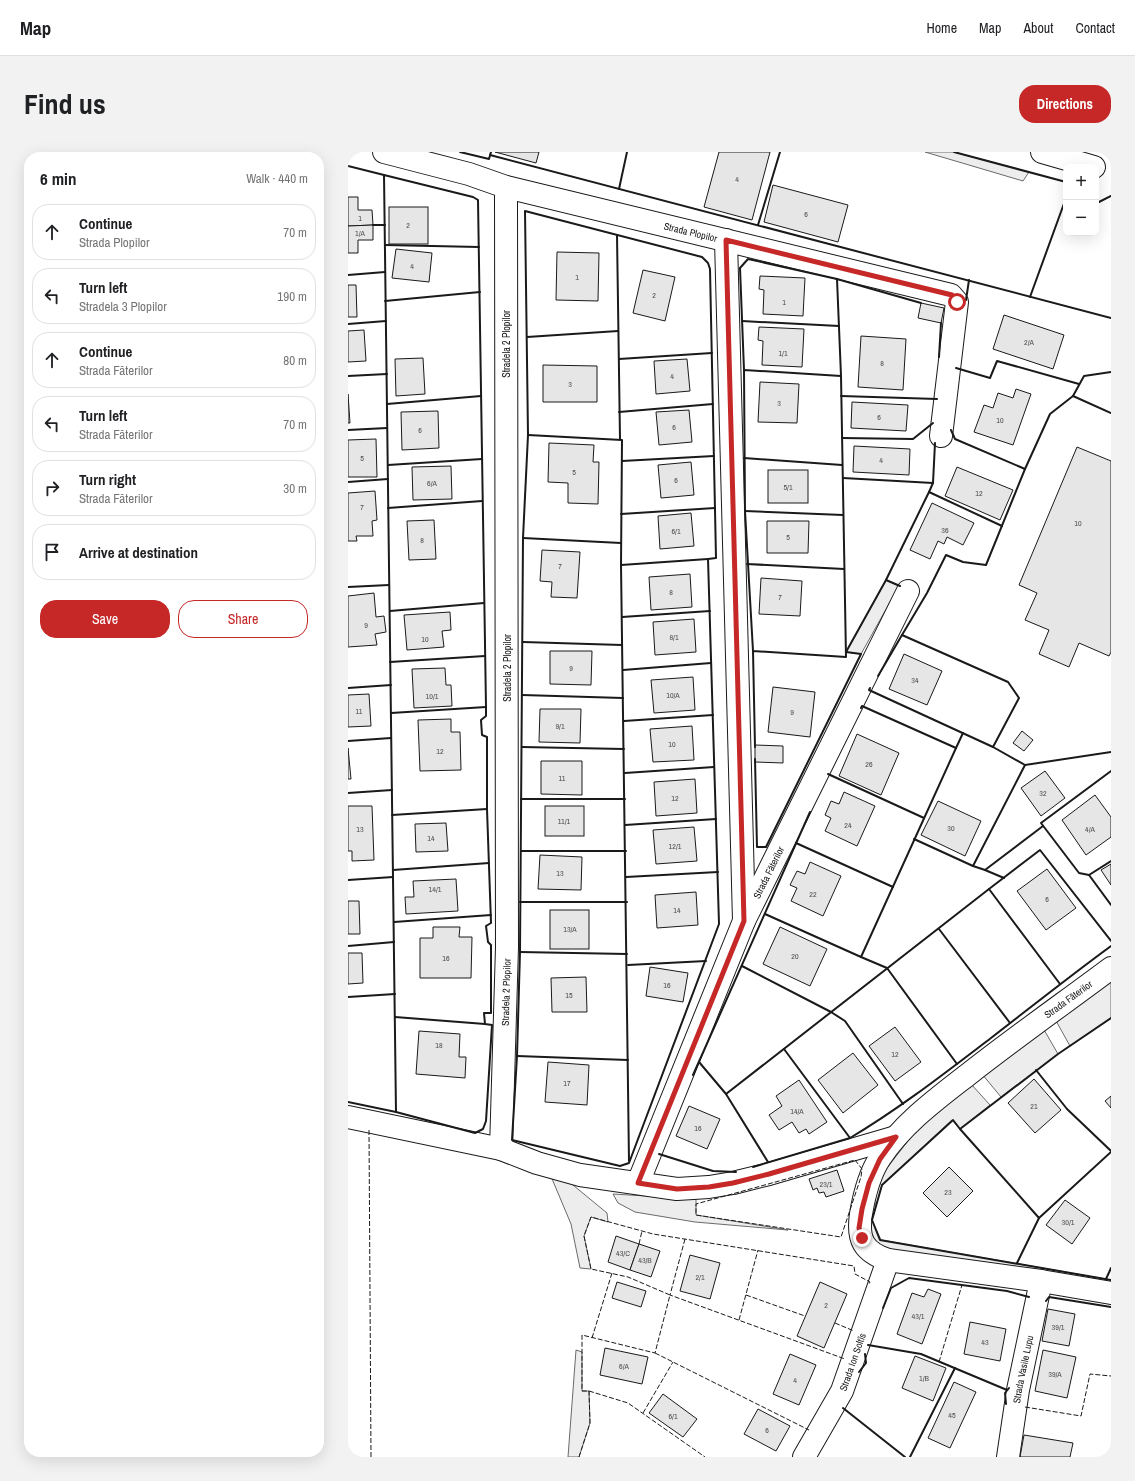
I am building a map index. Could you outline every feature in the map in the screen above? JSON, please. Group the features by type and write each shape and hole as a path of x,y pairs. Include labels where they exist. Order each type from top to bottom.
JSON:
{"street":[{"name":"Strada Plopilor","path":"384,152 469,174 506,188 952,295 957,302 941,436"},
{"path":"1042,152 1084,164"},
{"path":"1099,168 1111,172"},
{"name":"Stradela 2 Plopilor","path":"501,1149 507,947 506,188"},
{"path":"726,240 744,921"},
{"name":"Strada Făterilor","path":"896,1137 733,1183 709,1187 677,1189 638,1183 744,921 908,591"},
{"name":"Strada Făterilor","path":"882,1258 867,1248 860,1234 859,1228 869,1183 880,1159 896,1137 935,1100 1018,1035 1111,968"},
{"path":"348,1117 501,1149 537,1163 580,1175 638,1183"},
{"path":"882,1258 1041,1281 1111,1293"},
{"name":"Strada Ion Soltîs","path":"804,1457 842,1391 882,1258"},
{"name":"Strada Vasile Lupu","path":"1008,1457 1018,1390 1041,1281"}],"shaded area":[{"path":"925,152 954,152 1029,172 1023,181"},
{"path":"886,580 899,586 861,654 846,652"},
{"path":"1111,981 1111,1018 1070,1046 1055,1019"},
{"path":"1043,1028 1058,1054 1001,1097 982,1074"},
{"path":"971,1084 990,1105 960,1129 952,1120 882,1185 877,1181 921,1124"},
{"path":"550,1174 562,1176 607,1213 608,1222 591,1217 584,1236 591,1269 580,1268 571,1224"},
{"path":"613,1194 696,1199 696,1215 788,1230 695,1222 635,1212 618,1203"},
{"path":"877,1203 872,1220 881,1240 1106,1279 1103,1284 883,1249 874,1243 868,1223 867,1204"},
{"path":"576,1350 582,1352 582,1391 589,1391 590,1423 579,1457 568,1457"}],"building":[{"path":"495,152 539,152 536,163"},
{"path":"719,152 770,152 752,220 704,207"},
{"path":"773,185 848,205 838,242 764,222"},
{"path":"348,197 358,197 358,210 372,210 373,225 348,226"},
{"path":"389,207 428,207 428,244 389,244"},
{"path":"373,225 373,240 358,240 358,253 348,253 348,226"},
{"path":"396,249 432,253 429,282 392,278"},
{"path":"557,252 599,253 598,301 556,300"},
{"path":"643,270 675,277 665,321 633,313"},
{"path":"760,276 805,278 803,316 763,314 764,290 759,289"},
{"path":"348,285 356,285 357,317 348,317"},
{"path":"921,303 944,308 941,323 918,318"},
{"path":"1004,315 1064,335 1053,369 993,349"},
{"path":"759,327 804,329 802,367 762,365 763,341 758,340"},
{"path":"364,330 366,361 348,362 348,331"},
{"path":"861,336 906,339 903,390 858,387"},
{"path":"423,358 425,394 396,396 395,359"},
{"path":"687,359 690,391 656,394 654,361"},
{"path":"543,365 597,366 597,402 543,402"},
{"path":"760,382 799,384 797,423 758,422"},
{"path":"1016,389 1031,394 1013,445 974,432 984,405 993,408 998,393 1013,398"},
{"path":"348,394 350,423 348,423"},
{"path":"852,402 908,405 906,431 851,428"},
{"path":"689,410 692,442 659,445 656,412"},
{"path":"438,411 439,448 402,450 401,412"},
{"path":"376,439 377,477 348,477 348,440"},
{"path":"549,443 594,445 593,462 599,462 598,504 568,503 568,483 548,482"},
{"path":"854,446 910,449 909,475 853,472"},
{"path":"1077,447 1111,461 1111,652 1109,656 1079,643 1069,667 1039,654 1049,630 1025,620 1037,593 1019,585"},
{"path":"691,462 694,495 661,498 658,465"},
{"path":"451,466 452,499 413,500 412,467"},
{"path":"957,467 1013,490 1000,520 945,496"},
{"path":"768,470 808,470 808,503 768,503"},
{"path":"375,491 377,520 372,521 373,536 356,536 357,541 348,541 348,493"},
{"path":"932,503 974,523 963,545 947,537 944,544 938,541 930,559 910,550"},
{"path":"691,513 694,546 660,549 658,516"},
{"path":"434,520 436,559 409,560 407,521"},
{"path":"767,521 809,521 808,553 767,553"},
{"path":"542,550 580,552 577,598 551,597 552,582 540,581"},
{"path":"690,574 692,607 651,610 649,577"},
{"path":"761,578 802,581 800,616 759,614"},
{"path":"374,593 376,617 384,616 386,632 375,634 377,645 348,647 348,596"},
{"path":"450,612 451,630 442,631 444,647 407,650 404,615"},
{"path":"694,619 696,652 655,655 653,622"},
{"path":"550,651 592,651 591,685 550,684"},
{"path":"904,654 942,671 927,705 889,689"},
{"path":"445,668 446,685 451,685 452,706 414,708 412,669"},
{"path":"693,677 695,710 654,713 651,680"},
{"path":"773,687 815,692 810,737 768,732"},
{"path":"369,694 371,726 348,727 348,695"},
{"path":"540,709 581,709 580,743 539,742"},
{"path":"451,719 451,732 460,732 461,770 420,771 418,720"},
{"path":"692,726 694,760 653,762 650,729"},
{"path":"1022,731 1033,740 1024,751 1013,743"},
{"path":"857,734 899,753 881,795 839,776"},
{"path":"755,745 783,746 783,763 755,762"},
{"path":"348,748 351,779 348,779"},
{"path":"541,761 582,761 582,795 541,794"},
{"path":"1045,771 1065,798 1041,816 1021,788"},
{"path":"695,779 697,813 656,816 654,782"},
{"path":"844,792 875,806 857,846 825,831 831,818 825,815 831,801 839,804"},
{"path":"1095,795 1111,817 1111,837 1086,855 1062,820"},
{"path":"938,801 981,821 965,856 921,835"},
{"path":"348,806 372,806 374,860 352,861 352,851 348,851"},
{"path":"545,806 584,806 584,836 545,836"},
{"path":"446,823 448,851 416,852 415,824"},
{"path":"694,827 697,861 656,864 653,830"},
{"path":"540,855 582,857 581,890 538,889"},
{"path":"810,862 841,876 823,916 791,901 797,888 790,885 797,871 805,874"},
{"path":"1111,864 1111,885 1101,870"},
{"path":"1047,869 1076,908 1046,930 1017,891"},
{"path":"456,879 458,911 406,914 405,897 414,897 413,881"},
{"path":"696,892 698,925 657,928 655,895"},
{"path":"348,901 359,901 360,934 348,934"},
{"path":"550,910 589,910 589,949 550,949"},
{"path":"433,927 460,927 459,937 472,937 471,978 420,978 420,938 433,938"},
{"path":"780,927 827,949 810,986 763,964"},
{"path":"348,953 362,953 363,983 348,984"},
{"path":"650,967 688,973 683,1002 646,996"},
{"path":"586,977 587,1012 552,1012 551,978"},
{"path":"895,1027 921,1062 895,1081 869,1046"},
{"path":"419,1031 460,1034 459,1057 466,1057 465,1078 416,1074"},
{"path":"853,1053 878,1085 843,1113 818,1080"},
{"path":"548,1062 589,1065 587,1105 545,1102"},
{"path":"1034,1079 1061,1110 1035,1133 1008,1103"},
{"path":"799,1080 827,1122 809,1134 806,1129 799,1133 792,1122 779,1130 769,1115 782,1106 776,1096"},
{"path":"1111,1096 1111,1108 1105,1101"},
{"path":"689,1106 720,1119 707,1149 676,1136"},
{"path":"949,1167 973,1191 947,1217 923,1193"},
{"path":"837,1170 844,1191 826,1197 824,1192 819,1193 817,1188 813,1190 809,1179"},
{"path":"1065,1200 1090,1218 1072,1244 1046,1225"},
{"path":"616,1236 639,1244 630,1270 608,1262"},
{"path":"639,1244 660,1251 651,1277 630,1270"},
{"path":"690,1255 720,1263 710,1299 680,1291"},
{"path":"617,1282 646,1291 641,1307 612,1298"},
{"path":"820,1282 847,1294 824,1348 797,1336"},
{"path":"928,1289 941,1294 922,1344 897,1334 912,1293 924,1297"},
{"path":"1048,1309 1075,1314 1069,1346 1042,1341"},
{"path":"970,1322 1006,1329 1000,1361 964,1354"},
{"path":"605,1348 648,1357 642,1384 600,1375"},
{"path":"1043,1350 1076,1357 1067,1398 1035,1391"},
{"path":"790,1354 816,1365 799,1405 773,1394"},
{"path":"915,1356 946,1368 933,1401 902,1388"},
{"path":"954,1382 976,1392 950,1448 928,1438"},
{"path":"663,1394 697,1419 683,1437 649,1413"},
{"path":"758,1409 790,1426 776,1451 744,1434"},
{"path":"1024,1435 1073,1443 1070,1457 1020,1457"}],"fence":[{"path":"369,1130 371,1457"},
{"path":"855,1160 862,1169 861,1177 841,1237 696,1215 696,1204 855,1160"},
{"path":"579,1457 590,1423 589,1391 582,1391 582,1335 655,1353 670,1295 628,1277 591,1269 584,1236 591,1217 653,1234 854,1266 855,1274 870,1282 869,1284"},
{"path":"639,1244 642,1231"},
{"path":"685,1239 670,1295 845,1359"},
{"path":"739,1320 758,1250"},
{"path":"592,1338 612,1273"},
{"path":"939,1362 962,1285"},
{"path":"746,1295 805,1316"},
{"path":"835,1323 854,1331"},
{"path":"655,1353 809,1430"},
{"path":"643,1413 673,1362"},
{"path":"1025,1407 1081,1416 1090,1374 1111,1376"},
{"path":"589,1391 628,1403 705,1457"}],"wall":[{"path":"460,152 489,159 491,152"},
{"path":"619,189 627,152"},
{"path":"758,225 780,152"},
{"path":"954,152 1063,181"},
{"path":"490,155 1111,318"},
{"path":"348,166 384,175"},
{"path":"384,175 473,197 478,200 486,707 486,716 481,720 482,735 487,737 487,809 491,923 486,926 488,942 491,945 491,1013 484,1013 485,1024 492,1025 486,1121 483,1129 475,1133 396,1112 384,175"},
{"path":"1099,202 1111,196"},
{"path":"1030,297 1065,200"},
{"path":"525,211 702,257 708,263 710,269 716,558 708,559 719,924 629,1163 620,1166 512,1140 517,1056 520,952 523,538 528,435 525,211"},
{"path":"373,225 385,225"},
{"path":"617,235 620,439"},
{"path":"385,245 479,247"},
{"path":"744,370 740,268 748,259 837,279"},
{"path":"348,275 385,272"},
{"path":"841,376 837,279 921,303"},
{"path":"966,300 969,280"},
{"path":"385,301 480,292"},
{"path":"348,324 386,321"},
{"path":"742,321 839,326"},
{"path":"939,357 941,323"},
{"path":"527,337 618,331"},
{"path":"619,359 712,353"},
{"path":"956,368 990,378 997,361 1079,384"},
{"path":"753,651 846,657 841,376 744,370 745,511 753,651 755,747"},
{"path":"1111,372 1084,376 1073,396 1050,414 1025,469 986,565 963,562 946,555 927,593 902,635 1008,682 1019,698 993,747 1025,765 1111,752"},
{"path":"348,376 387,374"},
{"path":"387,404 481,396"},
{"path":"841,396 937,399"},
{"path":"1073,396 1111,413"},
{"path":"619,412 713,404"},
{"path":"842,438 913,439 933,423"},
{"path":"348,430 387,428"},
{"path":"951,430 955,439 1025,469"},
{"path":"528,435 622,440 621,565 629,1161"},
{"path":"929,492 933,483 935,443"},
{"path":"622,461 714,456"},
{"path":"744,458 842,465"},
{"path":"388,465 482,459"},
{"path":"843,478 933,483"},
{"path":"348,482 388,479"},
{"path":"900,586 886,580 929,492 1002,526"},
{"path":"388,508 482,501"},
{"path":"621,514 715,508"},
{"path":"745,511 843,515"},
{"path":"523,538 621,543"},
{"path":"621,565 708,559"},
{"path":"747,564 844,569"},
{"path":"755,759 757,847 766,847 861,654 846,652 886,580"},
{"path":"348,587 389,585"},
{"path":"390,611 484,603"},
{"path":"622,617 710,611"},
{"path":"878,676 902,635"},
{"path":"523,642 622,645"},
{"path":"390,662 485,656"},
{"path":"623,670 711,663"},
{"path":"348,688 391,685"},
{"path":"870,688 869,690 993,747"},
{"path":"522,695 623,698"},
{"path":"765,914 861,957 956,748 862,706 861,708"},
{"path":"391,713 486,707"},
{"path":"624,721 713,715"},
{"path":"956,748 963,733"},
{"path":"348,741 391,738"},
{"path":"522,747 624,749"},
{"path":"914,839 973,866 1025,765"},
{"path":"625,773 714,767"},
{"path":"1111,771 1041,823 1079,873 1089,875 1111,905"},
{"path":"828,774 924,818"},
{"path":"348,793 392,790"},
{"path":"521,799 625,799"},
{"path":"392,815 487,809"},
{"path":"693,1075 810,812"},
{"path":"625,825 716,819"},
{"path":"973,866 985,870 1043,826"},
{"path":"796,843 893,887"},
{"path":"1060,984 989,889 1040,850 1111,941"},
{"path":"521,851 626,851"},
{"path":"1089,875 1111,861"},
{"path":"393,870 489,863"},
{"path":"985,870 1004,878"},
{"path":"626,877 718,872"},
{"path":"348,880 393,877"},
{"path":"726,1094 989,889"},
{"path":"520,902 627,902"},
{"path":"394,922 491,915"},
{"path":"939,929 1010,1023"},
{"path":"348,946 394,942"},
{"path":"753,1167 850,1138 868,1127 939,1077 1111,946"},
{"path":"520,952 627,954"},
{"path":"861,957 887,968 957,1064"},
{"path":"628,965 706,961"},
{"path":"742,966 831,1012 845,1021 903,1104"},
{"path":"348,997 395,994"},
{"path":"395,1017 485,1024"},
{"path":"1111,1018 1058,1054 960,1129 953,1120 882,1185 872,1220 880,1240 1111,1280"},
{"path":"784,1049 850,1138"},
{"path":"517,1056 628,1060"},
{"path":"699,1062 726,1094 768,1162"},
{"path":"1036,1070 1067,1109 1111,1151"},
{"path":"348,1102 396,1112"},
{"path":"960,1129 1039,1218 1017,1263"},
{"path":"1039,1218 1111,1152"},
{"path":"659,1154 713,1171 736,1172"},
{"path":"1106,1279 1111,1268"},
{"path":"883,1308 891,1288 909,1278 1007,1291 1029,1297"},
{"path":"1046,1301 1049,1297 1111,1307"},
{"path":"868,1345 921,1354 1007,1390"},
{"path":"859,1372 866,1363 865,1354"},
{"path":"910,1457 955,1368"},
{"path":"1006,1404 1005,1393 1009,1388"},
{"path":"843,1408 905,1457"}],"route":[{"path":"862,1238 859,1228 869,1183 880,1159 896,1137 733,1183 709,1187 677,1189 638,1183 744,921 726,240 952,295 957,302"}]}
